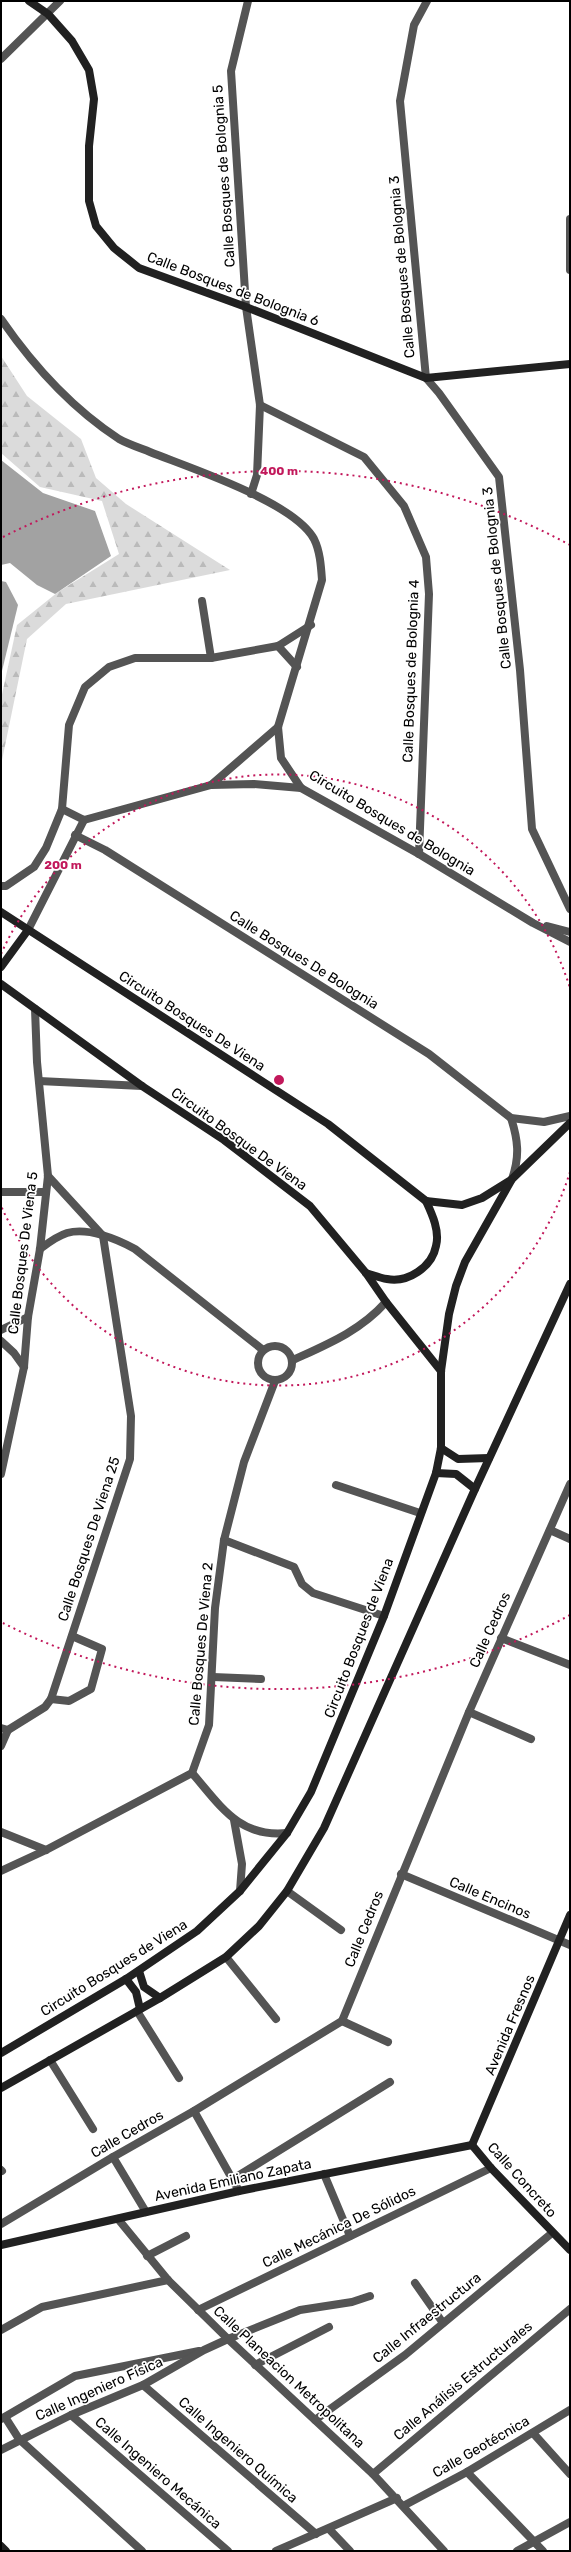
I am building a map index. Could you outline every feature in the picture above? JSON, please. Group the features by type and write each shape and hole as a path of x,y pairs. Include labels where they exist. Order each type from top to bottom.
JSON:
{"main road":[{"name":"Calle Bosques de Bolognia 6","path":"29,1 48,14 72,41 89,70 94,99 90,146 89,201 96,226 114,248 139,268 246,307 426,378 570,364"},
{"name":"Circuito Bosques De Viena","path":"1,912 328,1124 426,1201"},
{"path":"1,967 28,930"},
{"name":"Circuito Bosque De Viena","path":"1,984 142,1086 224,1140 293,1192 318,1216 366,1273 386,1302 441,1370"},
{"name":"Circuito Bosques de Viena","path":"1,2053 139,1971 197,1931 240,1892 287,1833 311,1792 384,1616 420,1512 436,1473 441,1448 441,1370 456,1286 465,1262 512,1179 570,1123"},
{"path":"426,1201 462,1205 482,1198 512,1179"},
{"path":"366,1273 388,1280 408,1278 422,1269 432,1257 437,1245 435,1221 426,1201"},
{"path":"1,2088 160,1998 226,1957 259,1926 288,1891 324,1828 489,1458 570,1284"},
{"path":"441,1448 458,1459 489,1458"},
{"path":"436,1473 456,1474 475,1489"},
{"name":"Avenida Fresnos","path":"472,2145 570,1915"},
{"path":"139,1971 144,1987 160,1998"},
{"path":"126,1979 136,1992 139,2010"},
{"name":"Calle Concreto","path":"472,2145 570,2250"},
{"name":"Avenida Emiliano Zapata","path":"1,2245 239,2191 472,2145"},
{"path":"1,2546 6,2551"}],"street":[{"path":"1,59 60,1"},
{"name":"Calle Bosques de Bolognia 5","path":"248,1 230,71 246,307 260,405 257,475 251,494"},
{"name":"Calle Bosques de Bolognia 3","path":"427,1 414,25 400,101 426,378 440,393 499,477 520,670 532,829 570,909"},
{"path":"570,219 570,270"},
{"name":"Circuito Bosques de Bolognia","path":"1,319 17,342 70,400 120,439 251,494 299,522 314,538 320,558 322,580 311,624 278,727 281,758 301,788 419,854 534,923 570,942"},
{"name":"Calle Bosques de Bolognia 4","path":"260,405 364,457 404,506 426,557 429,594 419,854"},
{"path":"202,601 211,658"},
{"path":"1,886 6,886 34,867 46,848 62,809 69,725 85,687 109,668 135,658 211,658 278,646 311,624"},
{"path":"278,646 297,667"},
{"path":"212,785 278,727"},
{"path":"62,809 84,820 212,785 254,784 301,788"},
{"path":"28,930 75,835 84,820"},
{"name":"Calle Bosques De Bolognia","path":"75,835 112,854 429,1054 511,1118"},
{"name":"Circuito Bosques de Bolognia","path":"534,923 570,932"},
{"name":"Calle Bosques De Viena 5","path":"1,1474 24,1367 28,1317 40,1248 48,1176 39,1081 35,1009"},
{"path":"39,1081 142,1086"},
{"path":"512,1179 518,1164 519,1148 511,1118 544,1122 570,1116"},
{"path":"48,1176 102,1236"},
{"path":"1,1192 46,1192"},
{"path":"40,1248 67,1233 77,1231 102,1236 135,1249 263,1350"},
{"name":"Calle Bosques De Viena 25","path":"1,1746 4,1729 45,1707 51,1699 126,1470 131,1448 131,1416 102,1236"},
{"path":"293,1360 352,1332 371,1319 386,1302"},
{"path":"1,1330 28,1317"},
{"path":"1,1341 14,1353 24,1367"},
{"path":"277,1346 290,1353 293,1360 288,1375 275,1381 265,1378 259,1369 258,1359 263,1350 277,1346"},
{"name":"Calle Bosques De Viena 2","path":"192,1773 209,1724 213,1677 215,1608 224,1540 244,1462 275,1381"},
{"name":"Calle Cedros","path":"1,2224 113,2157 194,2111 342,2021 401,1874 469,1712 570,1484"},
{"path":"336,1485 420,1512"},
{"path":"550,1530 570,1539"},
{"path":"224,1540 294,1567 302,1584 313,1594 384,1616"},
{"path":"51,1699 69,1701 91,1689 102,1649 72,1636"},
{"path":"501,1638 570,1665"},
{"path":"213,1677 260,1679"},
{"path":"469,1712 531,1739"},
{"path":"1,1870 46,1850 192,1773 234,1820 262,1833 287,1833"},
{"path":"234,1820 242,1855 240,1892"},
{"path":"1,1832 46,1850"},
{"name":"Calle Encinos","path":"401,1874 570,1946"},
{"path":"288,1891 341,1930"},
{"path":"226,1957 276,2019"},
{"path":"139,2010 179,2078"},
{"path":"342,2021 388,2042"},
{"path":"50,2060 93,2129"},
{"path":"232,2180 390,2082"},
{"path":"194,2111 239,2191"},
{"path":"113,2157 146,2212"},
{"name":"Calle Mecánica De Sólidos","path":"198,2310 492,2168"},
{"path":"324,2174 350,2236"},
{"name":"Calle Planeacion Metropolitana","path":"118,2219 168,2280 228,2339 374,2474 404,2505 444,2551"},
{"name":"Calle Infraestructura","path":"315,2420 405,2355 552,2232"},
{"path":"147,2256 186,2236"},
{"path":"1,2330 42,2307 168,2280"},
{"path":"414,2283 443,2323"},
{"name":"Calle Ingeniero Física","path":"1,2450 19,2439 71,2415 143,2385 204,2350 228,2339 300,2310 352,2302 370,2296"},
{"name":"Calle Análisis Estructurales","path":"374,2474 570,2309"},
{"path":"256,2365 328,2328"},
{"path":"142,2551 19,2439 3,2418 75,2376 204,2350"},
{"name":"Calle Ingeniero Química","path":"143,2385 316,2534"},
{"name":"Calle Geotécnica","path":"404,2505 467,2472 570,2410"},
{"name":"Calle Ingeniero Mecánica","path":"71,2415 228,2551"},
{"path":"533,2432 570,2474"},
{"path":"467,2472 543,2551"},
{"path":"276,2551 397,2498"},
{"path":"517,2551 570,2522"},
{"path":"329,2528 350,2551"}],"green space":[{"path":"1,356 27,396 81,439 96,478 126,504 230,570 66,604 27,639 1,765 1,699 17,625 58,592 119,554 102,501 40,487 1,453"}],"shaded area":[{"path":"1,460 43,493 95,511 111,556 55,594 37,585 10,563 1,565"},
{"path":"1,581 6,582 18,605 1,675"}]}
